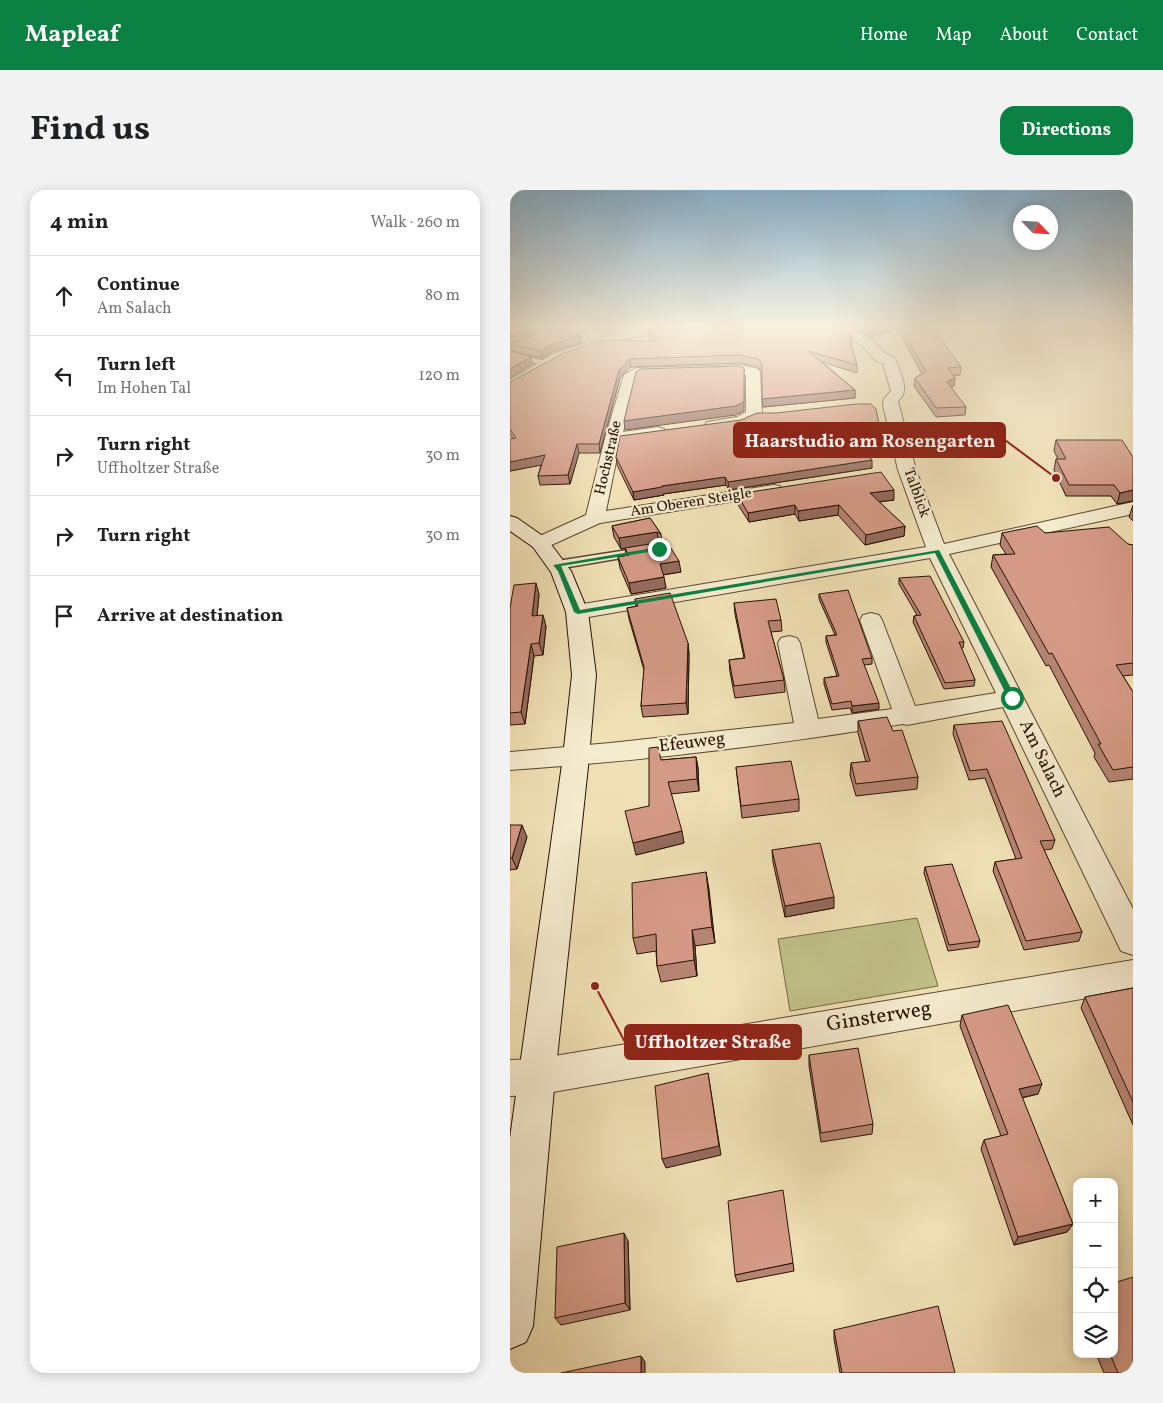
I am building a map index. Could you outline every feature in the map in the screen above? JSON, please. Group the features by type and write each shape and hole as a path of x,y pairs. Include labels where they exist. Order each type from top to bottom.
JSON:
{"street":[{"name":"Hochstraße","path":"595,518 627,382"},
{"name":"Hochstraße","path":"703,426 741,421 761,414 755,382"},
{"name":"Talblick","path":"896,382 898,394 888,398 898,471 937,551"},
{"path":"874,405 888,398"},
{"path":"613,438 674,430"},
{"name":"Am Oberen Steigle","path":"540,543 595,518 790,488"},
{"path":"578,612 1103,524 1133,508"},
{"path":"510,522 540,543 561,571 578,612 584,675 576,757 523,1077 510,1326"},
{"name":"Am Salach","path":"937,551 1133,941"},
{"path":"871,620 907,717"},
{"path":"789,642 808,730"},
{"name":"Efeuweg","path":"510,761 576,757 808,730 907,717 1012,698"},
{"name":"Ginsterweg","path":"523,1077 1133,975"}],"lane":[{"path":"556,565 659,549"}],"shaded area":[{"path":"917,918 938,986 790,1011 778,939"}],"building":[{"path":"510,382 616,382 599,444 577,444 568,475 538,476 545,455 510,462 510,439 516,438 510,429"},
{"path":"634,382 744,382 744,402 736,406 624,421"},
{"path":"762,382 846,382 855,390 762,399"},
{"path":"918,382 947,382 966,407 936,408"},
{"path":"871,404 876,409 884,448 863,448 872,460 728,482 725,477 633,492 616,457 620,436 741,420 757,413 776,413"},
{"path":"1056,440 1122,440 1133,457 1133,490 1120,493 1114,485 1069,485 1056,459 1066,459"},
{"path":"881,472 894,490 870,493 905,526 866,535 839,505 798,511 795,505 748,513 737,494"},
{"path":"650,518 661,534 657,532 619,538 612,526"},
{"path":"1037,526 1045,533 1109,527 1128,544 1133,545 1133,663 1116,665 1133,692 1133,767 1113,770 1052,653 1049,654 993,555 1015,554 1002,533"},
{"path":"665,539 679,561 660,564 664,577 629,583 618,557 629,555 625,548 662,542"},
{"path":"930,576 964,642 959,642 975,680 945,683 914,616 921,615 899,578"},
{"path":"536,583 532,616 543,615 539,643 531,644 521,712 510,713 510,608 514,585"},
{"path":"848,590 872,658 862,659 879,703 852,706 851,701 832,704 824,678 839,676 826,636 837,635 819,594"},
{"path":"670,593 688,643 686,703 641,706 644,667 627,608 638,606 635,599"},
{"path":"776,599 781,620 768,621 784,680 734,686 729,660 745,658 734,603"},
{"path":"887,717 893,731 902,730 918,777 856,784 851,763 870,761 858,721"},
{"path":"1002,721 1055,840 1040,841 1082,932 1026,941 995,862 1022,858 987,769 970,771 954,725"},
{"path":"658,747 661,760 696,757 697,779 668,782 682,831 633,843 625,811 649,806 649,748"},
{"path":"791,761 799,799 741,806 736,767"},
{"path":"510,825 522,825 512,858 510,858"},
{"path":"820,843 834,897 785,906 772,850"},
{"path":"952,864 980,941 949,945 925,867"},
{"path":"706,872 712,927 692,930 694,960 657,966 656,934 633,938 632,883"},
{"path":"1133,988 1133,1102 1085,997"},
{"path":"1008,1005 1042,1084 1019,1089 1073,1224 1018,1237 984,1140 1008,1134 962,1015"},
{"path":"858,1048 873,1124 821,1133 809,1055"},
{"path":"708,1073 719,1146 662,1159 655,1086"},
{"path":"783,1190 793,1263 735,1275 728,1201"},
{"path":"624,1233 625,1303 555,1318 557,1247"},
{"path":"1133,1277 1133,1373 1118,1373 1112,1358 1118,1358 1118,1282"},
{"path":"938,1306 955,1373 842,1373 834,1330"},
{"path":"641,1356 641,1373 561,1373"}],"place":[{"name":"Haarstudio am Rosengarten","path":"1056,478"},
{"name":"Uffholtzer Straße","path":"595,986"}],"route":[{"path":"659,549 556,565 561,571 578,612 937,551 1012,698"}]}
